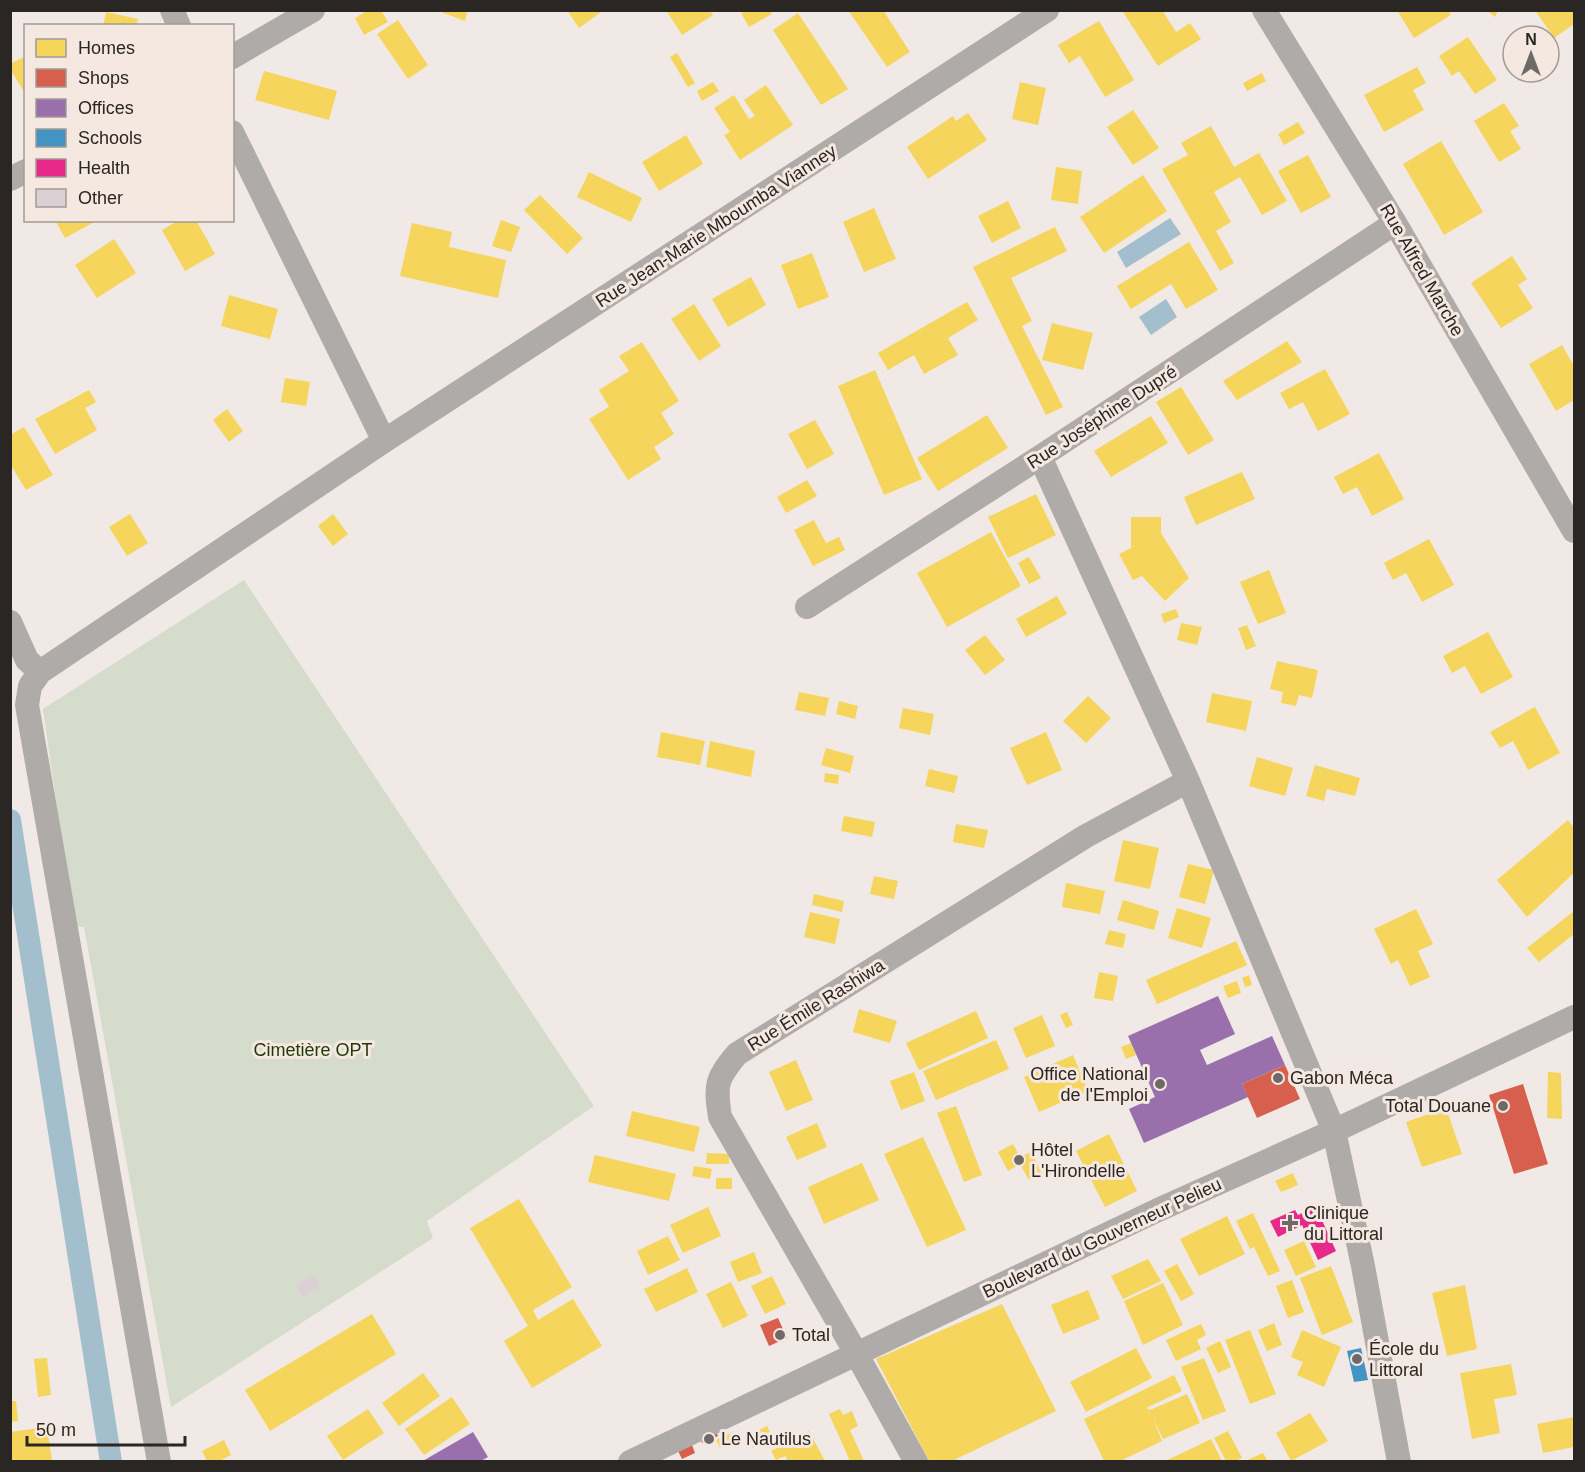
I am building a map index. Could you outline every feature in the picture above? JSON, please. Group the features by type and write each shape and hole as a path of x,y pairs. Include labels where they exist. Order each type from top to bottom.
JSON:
{"street":[{"path":"172,10 178,24"},
{"path":"234,56 313,10"},
{"name":"Rue Jean-Marie Mboumba Vianney","path":"40,672 384,441 1047,10"},
{"name":"Rue Alfred Marche","path":"1264,10 1395,223 1575,531"},
{"path":"234,136 384,441"},
{"path":"10,179 24,172"},
{"name":"Rue Joséphine Dupré","path":"807,607 1040,457 1395,223"},
{"path":"1040,457 1188,781 1334,1131 1363,1266 1399,1461"},
{"path":"10,622 27,660 40,672 30,686 27,705 159,1461"},
{"name":"Rue Émile Rashiwa","path":"916,1461 720,1116 716,1095 721,1072 737,1054 1086,836 1188,781"},
{"name":"Boulevard du Gouverneur Pelieu","path":"630,1461 1158,1210 1334,1131 1575,1017"}],"green space":[{"name":"Cimetière OPT","path":"244,580 594,1106 427,1221 433,1238 171,1407 84,927 74,927 43,709"}],"water":[{"path":"1170,218 1181,234 1126,268 1117,252"},
{"path":"1166,299 1177,317 1151,335 1139,317"}],"building: Homes":[{"path":"368,10 381,10 388,22 364,35 355,18"},
{"path":"436,10 468,10 465,21"},
{"path":"567,10 604,10 579,28"},
{"path":"666,10 709,10 713,15 682,35"},
{"path":"747,10 770,10 772,14 749,27 741,13"},
{"path":"848,10 883,10 910,52 887,67"},
{"path":"1126,10 1167,10 1164,13 1176,32 1190,23 1201,39 1158,66 1123,12"},
{"path":"1397,10 1448,10 1451,15 1414,38"},
{"path":"1486,10 1498,10 1495,17"},
{"path":"1535,10 1574,10 1574,24 1561,33 1561,24 1544,24"},
{"path":"106,12 138,19 137,24 103,24"},
{"path":"798,13 848,89 821,105 773,30"},
{"path":"398,20 428,65 408,79 377,34"},
{"path":"1099,21 1134,80 1105,97 1080,56 1069,63 1058,45"},
{"path":"1468,37 1497,80 1475,94 1459,71 1452,76 1439,56"},
{"path":"677,53 695,83 688,87 670,57"},
{"path":"24,57 23,90 10,69 10,64"},
{"path":"1417,67 1426,83 1413,90 1424,110 1384,132 1364,95"},
{"path":"264,71 337,91 329,120 255,100"},
{"path":"1262,73 1266,81 1247,91 1243,83"},
{"path":"713,82 719,91 702,101 697,91"},
{"path":"1020,82 1046,88 1038,125 1012,119"},
{"path":"766,85 793,125 740,160 724,135 730,132 714,108 734,95 749,119 755,116 744,100"},
{"path":"1504,103 1519,126 1510,131 1521,149 1499,162 1474,121"},
{"path":"1133,110 1159,148 1133,165 1107,127"},
{"path":"968,113 987,140 928,179 907,147 953,116 956,121"},
{"path":"1298,122 1305,133 1284,145 1278,134"},
{"path":"1211,126 1234,167 1259,153 1287,201 1262,215 1240,177 1214,192 1231,222 1216,231 1234,263 1220,271 1162,169 1188,155 1181,143"},
{"path":"686,135 703,164 659,191 642,162"},
{"path":"1441,141 1483,212 1444,235 1403,164"},
{"path":"1308,155 1331,197 1301,213 1278,171"},
{"path":"1056,167 1082,171 1078,204 1051,200"},
{"path":"589,172 642,198 631,222 577,197"},
{"path":"1143,175 1167,211 1104,253 1080,217"},
{"path":"540,195 583,238 567,254 524,210"},
{"path":"1008,201 1021,228 992,243 978,216"},
{"path":"874,208 896,259 864,272 843,222"},
{"path":"501,220 520,227 511,252 492,246"},
{"path":"56,222 94,222 65,238"},
{"path":"176,222 197,222 215,254 185,271 162,230"},
{"path":"412,223 452,232 449,247 506,260 498,298 400,276"},
{"path":"1055,227 1067,251 1011,278 1032,321 1022,326 1063,407 1046,415 973,267"},
{"path":"114,239 136,273 97,298 75,265"},
{"path":"1189,242 1218,290 1186,309 1171,284 1131,309 1117,286"},
{"path":"812,253 829,297 798,309 781,265"},
{"path":"1512,256 1527,279 1518,285 1533,308 1501,328 1471,283"},
{"path":"751,277 766,305 728,327 712,299"},
{"path":"229,295 278,309 270,339 221,326"},
{"path":"967,302 978,320 948,338 958,355 924,374 914,355 888,370 878,353"},
{"path":"694,304 721,346 699,361 671,319"},
{"path":"1052,323 1093,333 1083,370 1042,360"},
{"path":"1287,341 1302,362 1237,400 1223,381"},
{"path":"642,342 679,401 661,413 674,434 654,447 661,459 628,480 589,419 609,407 599,390 629,371 619,356"},
{"path":"1562,345 1574,366 1574,400 1556,411 1529,364"},
{"path":"1325,369 1350,414 1318,431 1303,402 1289,409 1280,393"},
{"path":"875,370 922,479 884,495 838,386"},
{"path":"285,378 310,382 306,406 281,402"},
{"path":"1181,387 1214,440 1188,455 1156,402"},
{"path":"89,390 96,402 85,408 97,430 55,454 35,419"},
{"path":"227,409 243,431 229,442 213,420"},
{"path":"987,415 1008,448 938,491 917,458"},
{"path":"1151,416 1168,443 1111,477 1094,451"},
{"path":"815,420 834,454 807,469 788,434"},
{"path":"24,427 53,475 26,490 10,464 10,435"},
{"path":"1379,453 1404,499 1372,516 1357,487 1343,494 1334,477"},
{"path":"1242,472 1255,499 1196,525 1184,497"},
{"path":"807,480 817,496 786,513 777,497"},
{"path":"1036,494 1056,535 1008,558 988,517"},
{"path":"130,514 148,543 127,556 109,527"},
{"path":"333,514 348,534 333,546 318,526"},
{"path":"1131,517 1161,517 1161,533 1189,578 1165,601 1142,576 1133,580 1119,554 1131,548"},
{"path":"814,520 826,543 839,537 845,550 813,566 794,530"},
{"path":"991,532 1021,586 947,627 917,573"},
{"path":"1429,539 1454,585 1422,602 1406,573 1393,580 1384,563"},
{"path":"1029,557 1041,578 1029,584 1018,563"},
{"path":"1269,570 1286,613 1258,624 1240,582"},
{"path":"1057,596 1067,614 1026,637 1016,619"},
{"path":"1176,609 1179,617 1164,623 1161,614"},
{"path":"1181,623 1202,627 1197,645 1177,640"},
{"path":"1247,625 1256,646 1246,650 1238,628"},
{"path":"1488,632 1513,677 1481,694 1465,666 1452,673 1443,656"},
{"path":"985,635 1005,660 985,675 965,650"},
{"path":"1277,661 1318,670 1312,698 1299,695 1296,706 1281,703 1283,692 1270,689"},
{"path":"799,692 829,698 825,716 795,710"},
{"path":"1212,693 1252,701 1246,731 1206,722"},
{"path":"1088,696 1111,718 1086,743 1063,721"},
{"path":"839,701 858,706 855,719 836,714"},
{"path":"1535,707 1560,753 1528,770 1513,741 1500,748 1490,732"},
{"path":"903,708 934,714 930,735 899,728"},
{"path":"661,732 705,741 700,765 657,757"},
{"path":"1046,732 1062,770 1027,785 1010,748"},
{"path":"710,741 755,751 751,777 706,767"},
{"path":"826,748 854,756 850,773 821,765"},
{"path":"1257,757 1293,768 1285,796 1249,786"},
{"path":"1315,765 1360,778 1355,796 1327,789 1324,801 1306,796"},
{"path":"929,769 958,776 954,793 925,786"},
{"path":"825,773 839,775 838,784 824,782"},
{"path":"844,816 875,822 872,837 841,831"},
{"path":"1568,820 1574,828 1574,873 1527,917 1497,880"},
{"path":"956,824 988,830 984,848 953,842"},
{"path":"1123,840 1159,848 1150,889 1114,881"},
{"path":"1188,864 1214,870 1205,904 1179,897"},
{"path":"874,876 898,881 894,899 870,894"},
{"path":"1066,883 1105,891 1100,914 1062,907"},
{"path":"814,894 844,901 842,912 812,905"},
{"path":"1123,900 1159,911 1154,930 1117,920"},
{"path":"1177,908 1211,918 1202,948 1168,938"},
{"path":"1416,909 1433,944 1418,951 1430,977 1410,986 1398,960 1391,964 1374,929"},
{"path":"1574,911 1574,934 1539,962 1527,948"},
{"path":"810,912 840,919 835,944 804,937"},
{"path":"1109,930 1126,934 1123,948 1105,944"},
{"path":"1236,941 1247,965 1157,1004 1146,980"},
{"path":"1099,972 1118,976 1113,1001 1094,998"},
{"path":"1249,975 1252,985 1245,987 1242,978"},
{"path":"1237,981 1241,993 1228,998 1223,986"},
{"path":"859,1009 897,1021 890,1043 853,1032"},
{"path":"976,1011 988,1038 919,1070 906,1043"},
{"path":"1067,1012 1073,1025 1066,1028 1060,1015"},
{"path":"1042,1015 1055,1046 1026,1058 1013,1028"},
{"path":"996,1040 1009,1069 936,1100 923,1071"},
{"path":"1131,1043 1136,1055 1126,1059 1121,1047"},
{"path":"1073,1055 1088,1091 1039,1112 1024,1077"},
{"path":"796,1060 813,1100 786,1111 769,1072"},
{"path":"914,1072 925,1101 901,1110 890,1081"},
{"path":"1548,1072 1561,1073 1562,1119 1547,1118"},
{"path":"956,1106 982,1175 964,1182 937,1113"},
{"path":"1446,1108 1462,1154 1422,1167 1406,1122"},
{"path":"632,1111 700,1127 694,1152 626,1136"},
{"path":"817,1123 827,1147 797,1160 786,1137"},
{"path":"1109,1134 1137,1191 1105,1207 1076,1151"},
{"path":"923,1137 966,1230 927,1247 884,1154"},
{"name":"Hôtel L'Hirondelle","path":"1013,1144 1020,1157 1031,1152 1042,1173 1029,1180 1020,1164 1008,1171 998,1152"},
{"path":"707,1153 729,1154 729,1164 706,1164"},
{"path":"595,1155 676,1174 669,1201 588,1182"},
{"path":"862,1163 879,1200 824,1224 808,1187"},
{"path":"694,1166 712,1169 710,1179 692,1176"},
{"path":"1293,1173 1298,1185 1281,1192 1275,1181"},
{"path":"716,1178 732,1178 732,1189 716,1189"},
{"path":"519,1199 572,1287 533,1310 538,1320 573,1299 602,1346 532,1388 504,1341 528,1326 470,1228"},
{"path":"708,1207 721,1236 683,1253 670,1225"},
{"path":"1253,1213 1280,1271 1268,1276 1254,1247 1250,1249 1236,1221"},
{"path":"1227,1216 1245,1254 1199,1276 1180,1239"},
{"path":"668,1236 680,1260 648,1275 637,1251"},
{"path":"1304,1241 1316,1267 1296,1276 1284,1250"},
{"path":"754,1252 762,1273 738,1282 730,1262"},
{"path":"1148,1259 1161,1281 1123,1299 1111,1276"},
{"path":"1177,1264 1194,1294 1181,1301 1164,1271"},
{"path":"1331,1266 1353,1322 1322,1335 1300,1278"},
{"path":"687,1268 698,1292 656,1312 644,1289"},
{"path":"772,1276 786,1304 765,1314 751,1286"},
{"path":"1292,1280 1304,1312 1288,1318 1276,1286"},
{"path":"731,1282 748,1316 723,1328 706,1294"},
{"path":"1163,1283 1183,1325 1143,1345 1124,1301"},
{"path":"1465,1285 1477,1349 1447,1356 1432,1293"},
{"path":"1088,1290 1100,1319 1063,1334 1051,1305"},
{"path":"1002,1304 1056,1411 952,1461 929,1461 876,1359"},
{"path":"372,1314 396,1354 270,1431 245,1390"},
{"path":"1274,1323 1282,1345 1267,1351 1258,1330"},
{"path":"1201,1324 1206,1335 1197,1340 1201,1349 1176,1361 1166,1340"},
{"path":"1250,1330 1276,1394 1250,1404 1225,1340"},
{"path":"1302,1330 1341,1347 1324,1387 1297,1375 1303,1362 1291,1357"},
{"path":"1220,1341 1231,1367 1218,1373 1206,1348"},
{"path":"1136,1348 1152,1378 1086,1412 1070,1382"},
{"path":"47,1358 51,1395 38,1397 34,1359"},
{"path":"1204,1358 1226,1411 1203,1420 1181,1367"},
{"path":"1511,1364 1517,1395 1494,1399 1500,1433 1472,1439 1460,1373"},
{"path":"423,1373 440,1396 399,1426 382,1403"},
{"path":"1174,1375 1182,1391 1146,1408 1150,1410 1187,1394 1200,1423 1163,1439 1153,1418 1162,1441 1120,1461 1104,1461 1084,1419"},
{"path":"452,1397 470,1424 424,1455 405,1429"},
{"path":"10,1401 16,1401 18,1421 10,1422"},
{"path":"368,1409 384,1433 343,1460 327,1436"},
{"path":"840,1409 843,1415 852,1411 858,1426 850,1430 864,1461 850,1461 829,1414"},
{"path":"1310,1413 1328,1441 1291,1461 1276,1433"},
{"path":"1574,1417 1574,1447 1543,1453 1537,1424"},
{"path":"767,1426 773,1439 753,1448 747,1436"},
{"path":"47,1427 52,1461 10,1461 10,1432"},
{"path":"809,1431 825,1461 788,1461 785,1456 776,1460 771,1451"},
{"path":"1228,1431 1242,1458 1235,1461 1226,1461 1214,1438"},
{"path":"731,1433 734,1441 720,1448 716,1440"},
{"path":"1211,1439 1222,1461 1165,1461 1197,1446"},
{"path":"224,1440 231,1455 219,1461 207,1461 202,1451"},
{"path":"1263,1453 1268,1461 1245,1461"}],"building: Shops":[{"path":"1285,1065 1300,1099 1257,1118 1242,1084"},
{"path":"1523,1084 1548,1164 1514,1174 1489,1095"},
{"path":"778,1318 787,1338 769,1346 760,1325"},
{"path":"716,1431 718,1436 702,1443 700,1438"},
{"path":"692,1445 695,1453 682,1459 678,1451"}],"building: Offices":[{"path":"1218,996 1235,1034 1200,1050 1207,1065 1272,1036 1285,1065 1242,1084 1248,1097 1144,1143 1129,1109 1155,1097 1128,1036"},
{"path":"473,1432 488,1457 479,1462 421,1462"}],"building: Schools":[{"path":"1361,1348 1368,1380 1354,1382 1347,1351"}],"building: Health":[{"path":"1316,1207 1336,1251 1318,1260 1302,1225 1278,1237 1270,1221 1295,1210 1298,1215"}],"building: Other":[{"path":"313,1274 320,1286 303,1297 295,1285"}],"waterway":[{"path":"10,820 111,1462"}],"place":[{"name":"Gabon Méca","path":"1278,1078"},
{"name":"Office National de l'Emploi","path":"1160,1084"},
{"name":"Total Douane","path":"1503,1106"},
{"name":"Hôtel L'Hirondelle","path":"1019,1160"},
{"name":"Clinique du Littoral","path":"1290,1223"},
{"name":"Total","path":"780,1335"},
{"name":"École du Littoral","path":"1357,1359"},
{"name":"Le Nautilus","path":"709,1439"}]}
